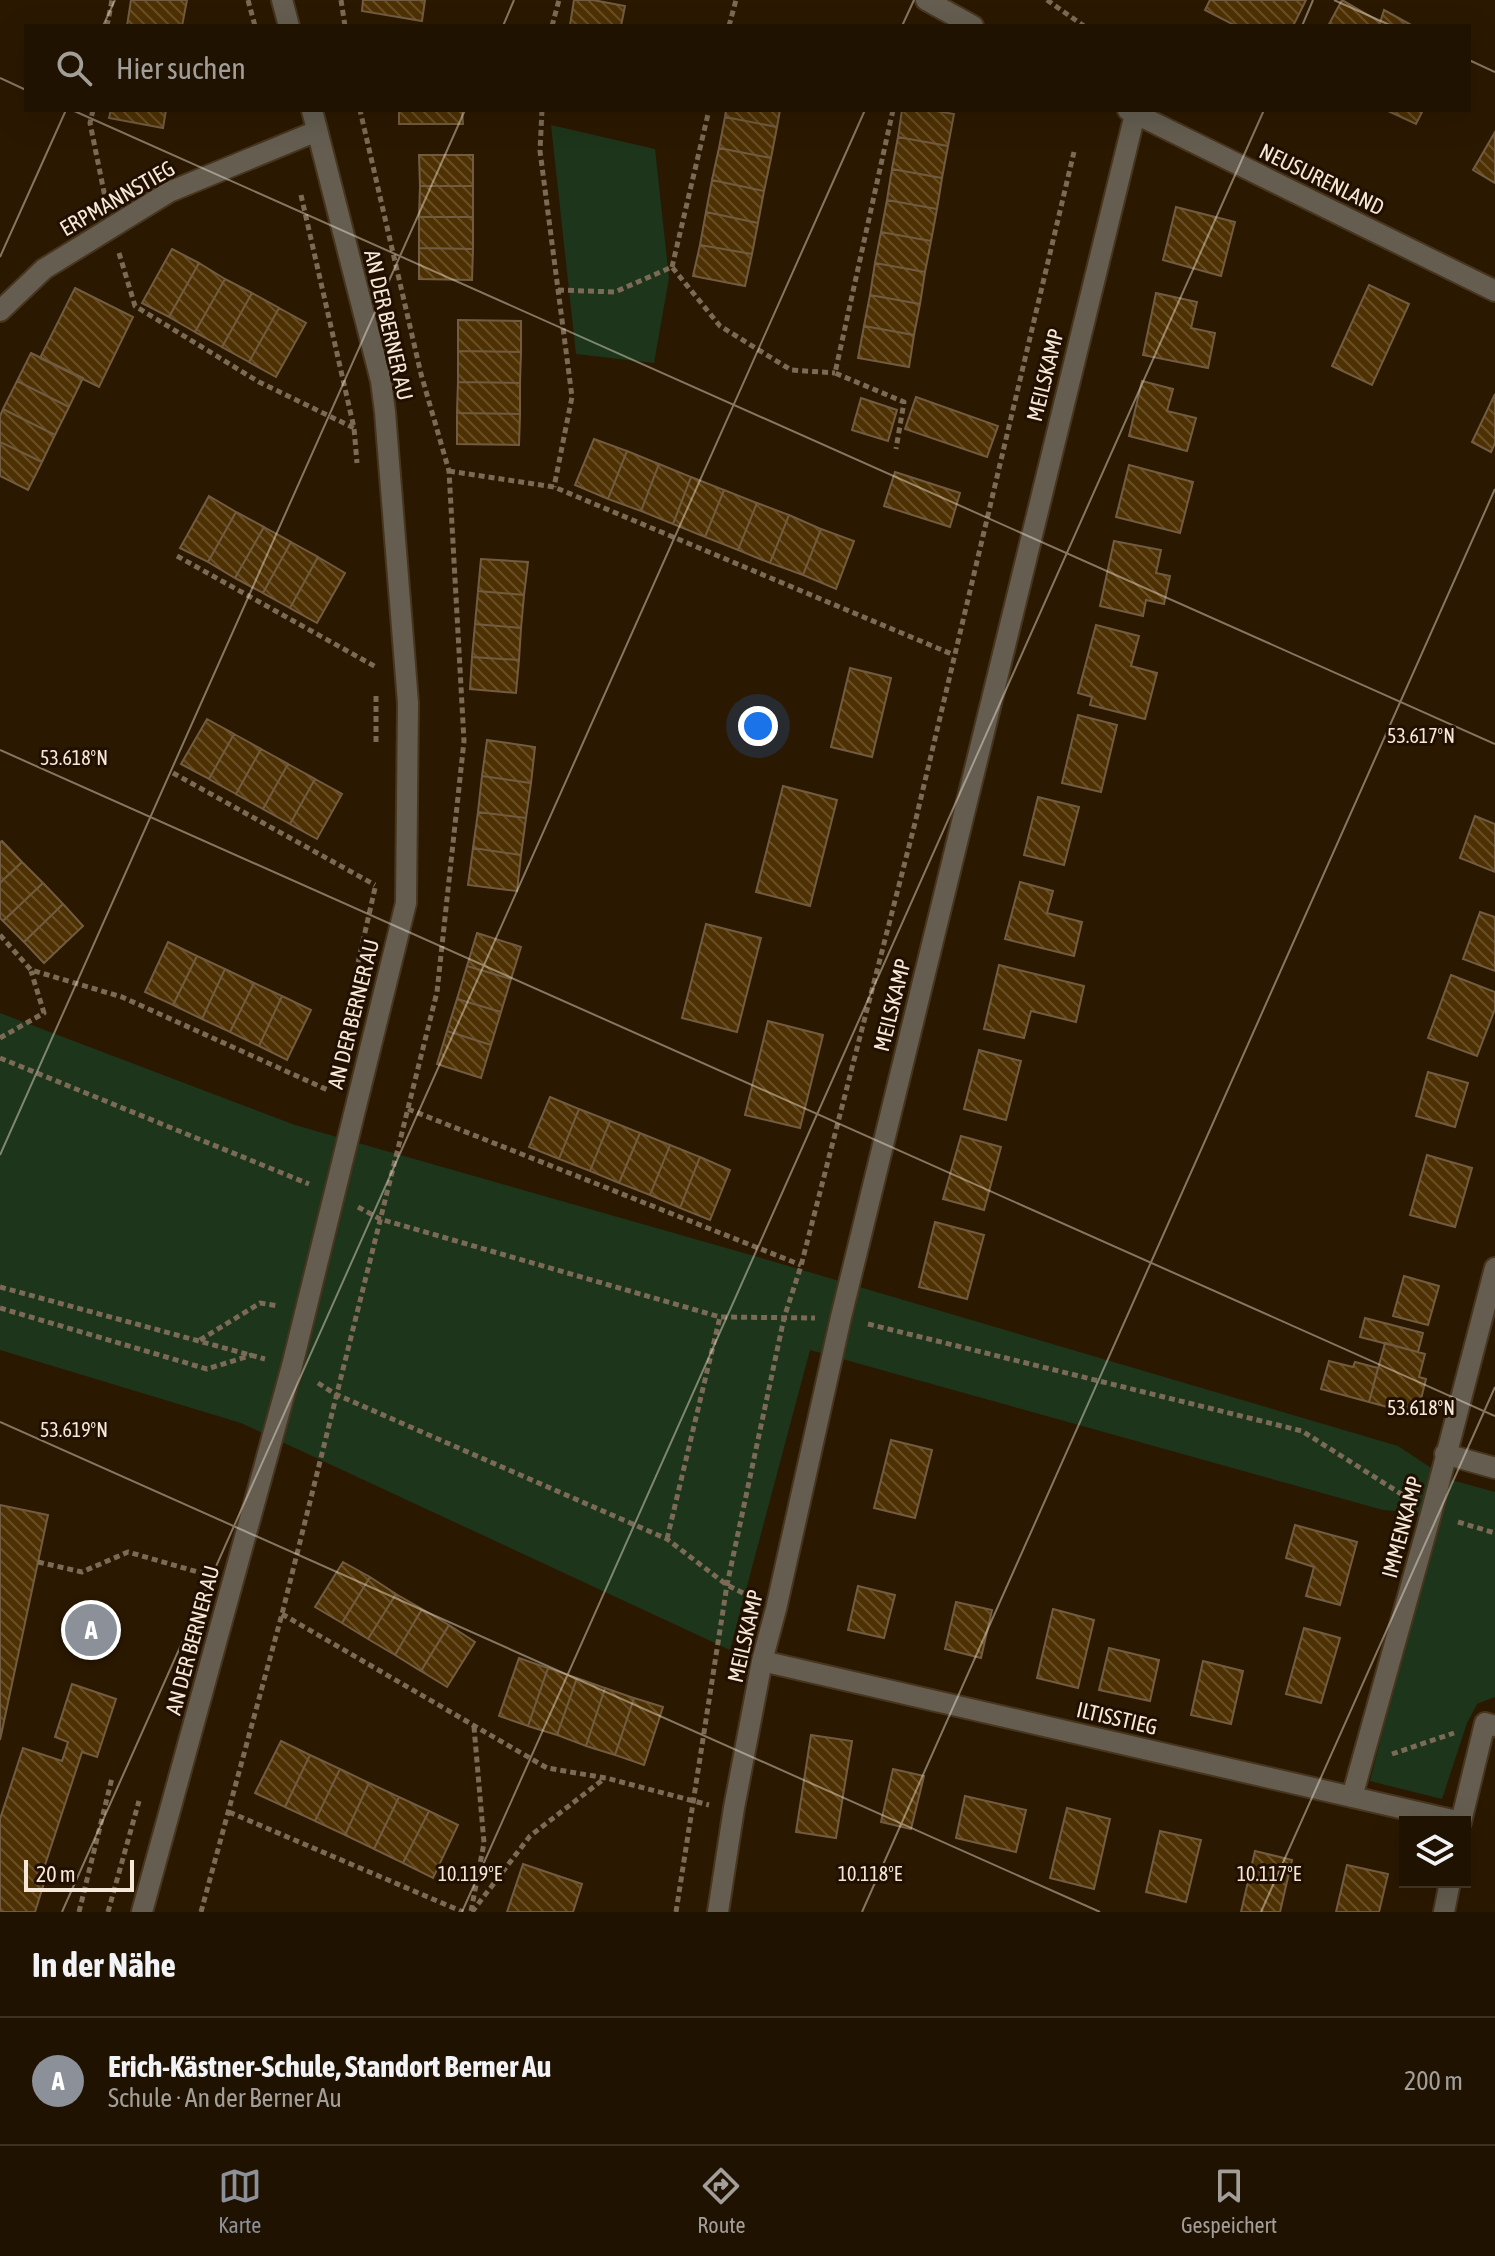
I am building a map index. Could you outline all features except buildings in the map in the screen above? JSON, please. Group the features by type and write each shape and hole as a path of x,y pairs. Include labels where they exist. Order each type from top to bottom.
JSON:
{"street":[{"path":"282,0 288,24"},
{"path":"926,0 969,24"},
{"name":"AN DER BERNER AU","path":"142,1912 292,1366 406,903 408,703 381,381 312,112"},
{"name":"NEUSURENLAND","path":"1131,112 1495,291"},
{"name":"MEILSKAMP","path":"718,1912 762,1661 841,1317 1131,112"},
{"name":"ERPMANNSTIEG","path":"0,311 44,269 169,192 317,131"},
{"name":"IMMENKAMP","path":"1352,1797 1431,1514 1495,1268"},
{"path":"1445,1454 1495,1468"},
{"name":"ILTISSTIEG","path":"762,1661 1435,1816"},
{"path":"1463,1816 1490,1724"},
{"path":"1444,1912 1449,1888"}],"path":[{"path":"107,24 112,0"},
{"path":"248,0 254,24"},
{"path":"341,0 345,24"},
{"path":"553,24 559,0"},
{"path":"730,24 736,0"},
{"path":"1047,0 1081,24"},
{"path":"93,112 90,123 111,227 135,306 259,382 388,444"},
{"path":"542,112 540,151 572,397 554,487"},
{"path":"672,267 709,112"},
{"path":"835,373 893,112"},
{"path":"289,142 354,428 358,473"},
{"path":"676,1912 727,1585 784,1318 801,1266 915,823 1074,152"},
{"path":"558,290 615,292 672,267"},
{"path":"672,267 720,326 791,370 835,373 904,402 896,449"},
{"path":"449,471 554,487 954,655"},
{"path":"177,556 376,667 374,652"},
{"path":"376,683 376,745"},
{"path":"173,773 375,885"},
{"path":"356,973 375,885 375,870"},
{"path":"0,935 31,970 44,1013 0,1038"},
{"path":"31,970 122,997 330,1091 333,1076"},
{"path":"0,1058 333,1194 380,1219 720,1317 841,1317 1302,1431 1431,1514 1495,1533"},
{"path":"408,1109 801,1266"},
{"path":"305,1199 312,1168"},
{"path":"0,1287 292,1366 335,1394 667,1539 727,1585 776,1609"},
{"path":"276,1320 283,1291"},
{"path":"199,1341 260,1303 279,1306"},
{"path":"0,1308 207,1369 252,1355"},
{"path":"667,1539 720,1317"},
{"path":"261,1374 269,1346"},
{"path":"38,1562 82,1572 128,1552 233,1582"},
{"path":"201,1588 205,1574"},
{"path":"282,1614 547,1768 606,1778 693,1803 734,1808"},
{"path":"1361,1764 1490,1724"},
{"path":"471,1912 484,1843 474,1726"},
{"path":"79,1912 112,1778"},
{"path":"471,1912 530,1836 606,1778"},
{"path":"108,1912 142,1792"},
{"path":"229,1812 463,1912"}],"green space":[{"path":"551,125 655,149 669,278 654,363 576,354"},
{"path":"0,1013 295,1125 768,1260 1398,1446 1448,1479 1495,1492 1495,1697 1477,1704 1467,1723 1442,1799 1370,1781 1425,1564 1431,1514 1383,1510 810,1350 730,1650 241,1423 0,1350"}],"place":[{"name":"Erich-Kästner-Schule, Standort Berner Au","path":"91,1630"}]}
